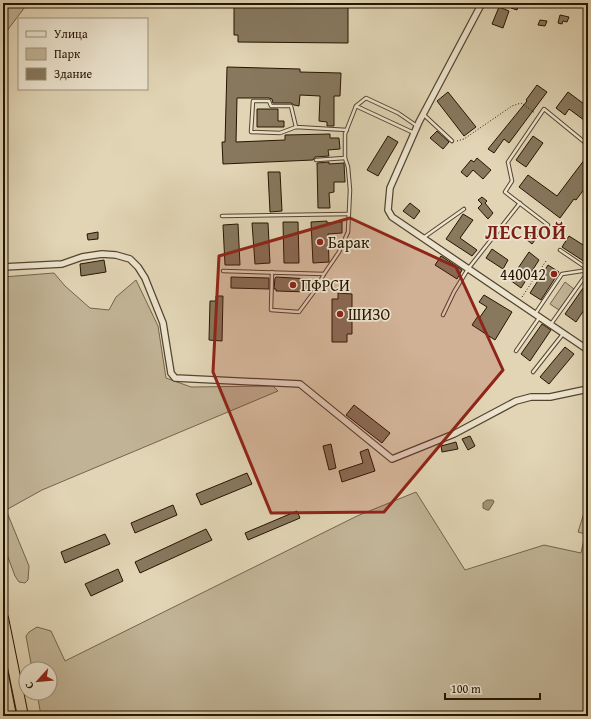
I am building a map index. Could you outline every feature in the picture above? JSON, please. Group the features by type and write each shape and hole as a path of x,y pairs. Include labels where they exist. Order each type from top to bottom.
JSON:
{"highway":[{"path":"3,618 23,716"},
{"path":"3,675 11,716"}],"street":[{"path":"482,3 418,126 390,188 388,210 392,218 588,350"},
{"path":"3,267 62,264 82,257 102,254 116,255 130,259 138,267 145,278 162,323 171,373 175,378 300,384 392,458 454,434 516,401 531,397 550,397 588,389"}],"lane":[{"path":"543,3 550,6"},
{"path":"272,272 271,310 299,312 340,252 348,232 350,190 345,158 346,130 356,106 366,98 398,113 418,126"},
{"path":"296,127 291,106 271,106 269,101 253,101 250,132 280,133 296,127 346,130"},
{"path":"356,106 415,134"},
{"path":"548,225 505,192 512,181 508,162 544,110 588,145"},
{"path":"423,115 452,141"},
{"path":"316,160 345,158"},
{"path":"443,315 454,292 468,269 520,203"},
{"path":"423,238 464,209"},
{"path":"222,216 348,214"},
{"path":"560,250 588,270"},
{"path":"516,351 562,274 588,270"},
{"path":"550,325 588,270"},
{"path":"223,271 324,274"},
{"path":"534,372 563,334"}],"path":[{"path":"452,141 464,140 512,106 519,103 539,116"},
{"path":"518,303 546,261"}],"highlighted area":[{"path":"350,218 456,267 503,370 384,512 271,513 213,372 219,256"}],"green space":[{"path":"3,3 28,3 3,36"},
{"path":"54,273 65,286 90,308 109,310 116,297 136,280 158,326 166,378 191,387 273,386 278,391 42,490 6,510 29,566 28,580 25,583 19,582 15,576 3,544 3,277"},
{"path":"565,282 574,289 559,310 550,304"},
{"path":"416,492 465,570 544,545 581,553 585,534 578,532 588,500 588,716 41,716 38,701 58,701 58,661 31,661 26,636 29,632 37,627 51,631 65,661 357,516"}],"shaded area":[{"path":"487,500 493,500 494,502 489,510 483,508 483,503"}],"building":[{"path":"234,3 348,3 348,43 238,42 238,35 234,35"},
{"path":"513,3 519,3 517,10 511,8"},
{"path":"499,7 509,11 503,28 492,24"},
{"path":"560,15 569,17 567,22 563,21 562,24 558,23"},
{"path":"540,20 547,21 545,26 538,25"},
{"path":"227,67 300,69 300,72 341,73 340,96 334,96 334,126 327,126 327,122 319,121 320,96 300,95 299,106 291,103 273,103 272,99 269,98 237,98 236,142 285,140 285,135 330,134 330,138 339,138 340,149 328,150 329,156 315,157 313,160 223,164 222,142 225,142"},
{"path":"537,85 547,92 509,143 504,139 494,153 488,149 527,101 526,100"},
{"path":"448,92 476,127 464,136 437,101"},
{"path":"568,92 588,107 588,123 569,109 565,115 556,108"},
{"path":"257,109 278,109 278,121 284,121 284,127 257,127"},
{"path":"437,131 449,142 443,149 430,138"},
{"path":"388,136 398,142 378,176 367,170"},
{"path":"533,136 543,143 526,167 516,160"},
{"path":"588,155 588,184 576,200 574,199 560,218 519,187 528,175 557,196"},
{"path":"477,158 491,170 483,179 473,170 467,177 461,172 471,160 474,162"},
{"path":"329,162 329,164 344,163 345,182 334,182 334,192 329,193 330,208 318,208 317,163"},
{"path":"268,172 280,172 282,211 270,212"},
{"path":"482,197 487,201 485,203 493,213 488,219 478,208 482,204 478,200"},
{"path":"410,203 420,211 414,219 403,211"},
{"path":"463,214 473,220 460,238 477,250 472,256 446,239"},
{"name":"Барак","path":"327,221 327,223 342,222 342,233 328,234 329,262 313,263 311,222"},
{"name":"Барак","path":"283,222 298,222 299,263 284,263"},
{"path":"252,223 268,223 270,263 255,264"},
{"path":"238,224 240,265 225,265 223,225"},
{"path":"534,227 541,232 532,244 526,239"},
{"path":"98,232 98,239 88,240 87,234"},
{"path":"569,236 588,248 588,264 562,247"},
{"path":"492,249 508,260 503,269 486,258"},
{"path":"529,252 539,260 521,288 510,280"},
{"path":"441,256 462,270 457,279 435,265"},
{"path":"104,260 106,272 81,276 80,264"},
{"path":"548,265 559,272 541,300 530,293"},
{"name":"ПФРСИ","path":"231,277 269,278 269,289 231,288"},
{"name":"ПФРСИ","path":"276,277 309,279 309,292 276,291 276,289 274,289"},
{"path":"588,281 588,304 576,322 565,314"},
{"name":"ШИЗО","path":"338,293 352,294 352,308 348,308 348,320 352,320 352,334 347,334 347,342 332,342 332,299 338,299"},
{"path":"484,295 512,312 495,340 472,325 487,307 479,302"},
{"path":"216,296 223,296 222,341 209,340 210,301 216,301"},
{"path":"542,324 551,330 530,361 521,354"},
{"path":"565,347 574,354 549,384 540,377"},
{"path":"354,405 390,433 382,443 346,415"},
{"path":"470,436 475,446 468,450 462,439"},
{"path":"456,442 458,449 442,452 441,446"},
{"path":"331,444 336,468 329,470 323,446"},
{"path":"368,449 375,471 342,482 339,471 363,463 360,452"},
{"path":"247,473 252,484 201,505 196,494"},
{"path":"173,505 177,515 135,533 131,523"},
{"path":"297,511 300,518 248,540 245,533"},
{"path":"206,529 212,540 140,573 135,562"},
{"path":"105,534 110,544 65,563 61,552"},
{"path":"118,569 123,581 91,596 85,584"}],"place":[{"name":"Барак","path":"320,242"},
{"name":"440042","path":"554,274"},
{"name":"ПФРСИ","path":"293,285"},
{"name":"ШИЗО","path":"340,314"}],"district":[{"name":"ЛЕСНОЙ","path":"526,231"}]}
